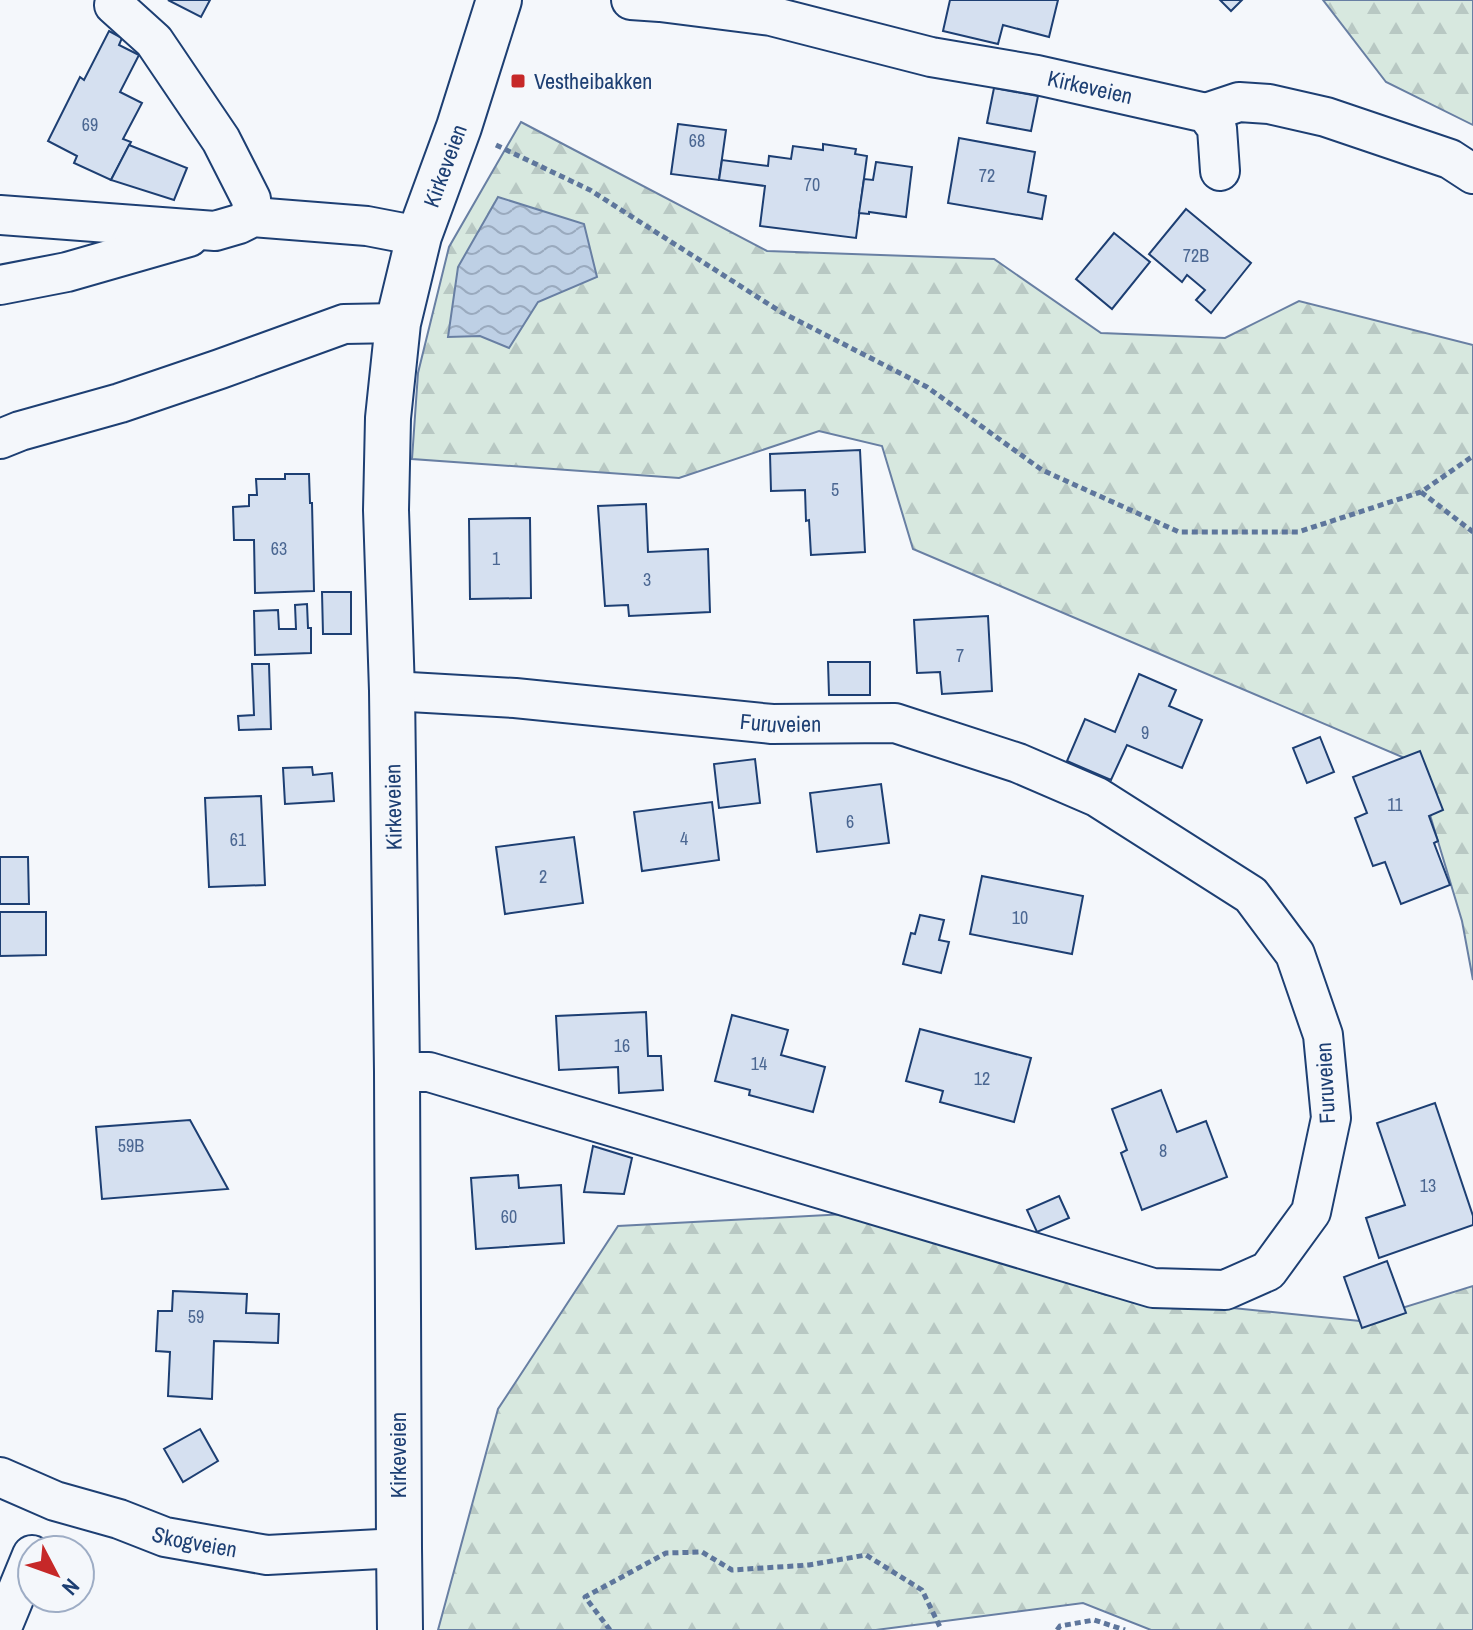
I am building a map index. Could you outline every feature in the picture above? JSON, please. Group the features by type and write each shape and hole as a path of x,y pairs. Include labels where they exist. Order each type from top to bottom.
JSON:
{"main road":[{"name":"Kirkeveien","path":"400,1630 397,1072 392,691 386,510 388,418 398,323 419,236 459,127 499,0"}],"street":[{"name":"Kirkeveien","path":"631,0 771,16 931,57 1037,75 1206,113"},
{"path":"114,5 154,41 221,140 251,199 253,217"},
{"path":"1220,171 1217,128 1206,113 1239,102 1269,104 1326,117 1450,159 1473,174"},
{"path":"0,215 215,231"},
{"path":"0,285 67,272 239,224 253,217 367,226 419,236"},
{"path":"0,439 120,403 344,324 398,323"},
{"name":"Furuveien","path":"392,691 515,698 772,724 895,723 1018,763 1097,797 1251,895 1295,954 1323,1035 1331,1118 1311,1212 1268,1271 1225,1290 1153,1288 429,1072 397,1072"},
{"name":"Skogveien","path":"0,1477 55,1501 119,1519 165,1537 267,1555 399,1548"},
{"path":"41,1534 55,1501"},
{"path":"1,1630 16,1593"}],"path":[{"path":"459,127 590,190 781,312 927,387 1042,470 1179,532 1298,532 1421,492 1473,456"},
{"path":"1421,492 1473,532"},
{"path":"610,1630 585,1597 666,1553 702,1552 732,1570 809,1565 866,1555 922,1590 939,1630"},
{"path":"1057,1630 1060,1626 1094,1620 1125,1630"}],"green space":[{"path":"1323,0 1473,0 1473,125 1386,82"},
{"path":"521,122 767,251 994,259 1101,333 1225,338 1299,301 1473,345 1473,980 1462,921 1414,762 913,549 882,446 819,431 679,478 412,459 418,373 449,247"},
{"path":"865,1213 1106,1295 1360,1321 1473,1286 1473,1630 1151,1630 1083,1603 876,1630 438,1630 498,1409 618,1226"}],"water":[{"path":"498,197 584,224 597,277 538,302 509,348 480,336 448,337 458,267"}],"building":[{"path":"168,0 210,0 201,17"},
{"path":"950,0 1058,0 1049,37 1003,25 998,44 943,31"},
{"path":"1220,0 1242,0 1231,11"},
{"path":"109,31 122,38 119,45 139,55 120,92 142,103 123,139 131,142 111,180 74,163 77,156 48,141 80,77 84,80"},
{"path":"994,88 1038,96 1031,131 987,123"},
{"path":"678,124 726,130 719,180 671,174"},
{"path":"959,138 1035,152 1028,192 1046,196 1042,219 948,203"},
{"path":"823,144 856,149 855,154 867,156 856,238 760,226 765,186 719,180 722,160 768,166 769,156 791,159 793,146 823,150"},
{"path":"129,145 187,168 174,200 111,180"},
{"path":"876,162 912,167 906,217 859,213 864,179 873,180"},
{"path":"1186,209 1251,263 1211,313 1196,300 1205,290 1187,275 1182,282 1149,254"},
{"path":"1114,233 1150,262 1112,309 1076,279"},
{"path":"860,450 865,552 811,555 805,490 771,491 770,454"},
{"path":"285,474 309,474 314,591 255,593 254,540 234,540 233,507 249,506 249,495 257,495 256,479 285,479"},
{"path":"646,504 648,552 708,549 710,612 629,616 628,605 605,606 598,506"},
{"path":"530,518 531,598 470,599 469,519"},
{"path":"322,592 351,592 351,634 323,634"},
{"path":"307,604 311,653 255,655 254,611 278,610 279,629 296,629 295,605"},
{"path":"988,616 992,691 942,694 940,672 917,673 914,620"},
{"path":"828,662 870,662 870,695 829,695"},
{"path":"252,664 269,664 271,729 239,730 238,716 254,715"},
{"path":"1139,674 1176,690 1169,706 1202,720 1182,768 1127,745 1111,780 1067,761 1085,719 1115,732"},
{"path":"1320,737 1334,772 1307,783 1293,748"},
{"path":"1420,751 1443,810 1429,816 1438,841 1434,843 1450,885 1401,904 1385,862 1373,866 1355,818 1367,813 1353,777"},
{"path":"755,759 760,803 719,808 714,764"},
{"path":"312,767 313,775 332,773 334,801 285,804 283,768"},
{"path":"881,784 889,843 817,852 810,793"},
{"path":"261,796 265,885 209,887 205,798"},
{"path":"712,802 719,860 642,871 634,812"},
{"path":"574,837 583,903 505,914 496,847"},
{"path":"0,857 28,857 29,904 0,904"},
{"path":"982,876 1083,896 1072,954 970,934"},
{"path":"0,912 46,912 46,955 0,956"},
{"path":"920,915 944,920 939,940 949,942 941,973 903,964 911,933 915,934"},
{"path":"646,1012 648,1056 661,1056 663,1090 619,1093 618,1067 559,1070 556,1016"},
{"path":"732,1015 788,1030 781,1055 825,1067 813,1112 749,1095 750,1090 715,1081"},
{"path":"920,1029 1031,1058 1014,1122 940,1102 943,1091 906,1081"},
{"path":"1161,1090 1177,1132 1206,1121 1227,1177 1142,1210 1121,1153 1127,1150 1112,1109"},
{"path":"1435,1103 1473,1216 1473,1225 1379,1258 1366,1218 1405,1205 1377,1123"},
{"path":"190,1120 228,1189 102,1199 96,1127"},
{"path":"593,1146 632,1158 624,1194 584,1192"},
{"path":"518,1175 519,1188 561,1185 564,1243 476,1249 471,1178"},
{"path":"1059,1196 1069,1218 1037,1232 1027,1210"},
{"path":"1387,1261 1406,1313 1362,1328 1344,1277"},
{"path":"173,1291 247,1294 246,1313 279,1314 278,1343 214,1341 212,1399 168,1396 170,1352 156,1351 158,1311 172,1311"},
{"path":"200,1429 218,1461 183,1482 164,1449"}],"place":[{"name":"Vestheibakken","path":"518,81"}]}
